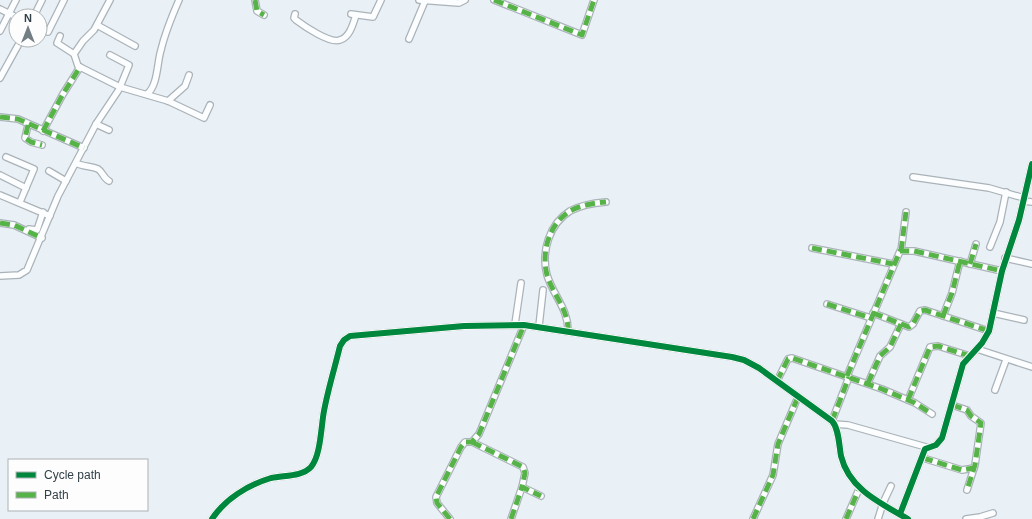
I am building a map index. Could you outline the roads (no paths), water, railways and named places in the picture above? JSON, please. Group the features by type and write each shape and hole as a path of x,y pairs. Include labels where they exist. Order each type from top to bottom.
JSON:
{"street":[{"path":"48,32 64,0"},
{"path":"74,54 97,25 110,0"},
{"path":"147,94 153,83 161,50 180,0"},
{"path":"255,0 257,11 264,15"},
{"path":"295,14 294,18 296,20 311,30 336,41 341,40 350,32 354,14 373,17 381,0"},
{"path":"409,39 422,0 459,3 464,0"},
{"path":"494,0 582,35 594,0"},
{"path":"0,31 8,16"},
{"path":"97,25 135,46"},
{"path":"60,36 57,43 74,54 80,67 120,87 147,94 204,118 210,105"},
{"path":"0,78 17,48"},
{"path":"0,276 24,274 30,265 66,181 96,124 116,96 129,65 110,55"},
{"path":"43,131 63,94 80,67"},
{"path":"168,102 185,86 189,75"},
{"path":"0,118 14,118 84,148"},
{"path":"96,124 109,130"},
{"path":"28,125 25,138 42,145"},
{"path":"6,157 34,169 20,202"},
{"path":"76,163 84,166 90,166 99,170 104,178 109,181"},
{"path":"212,519 220,507 233,496 270,479 300,474 311,468 318,454 324,410 340,346 344,340 350,336 456,326 524,324 732,357 754,365 833,422 926,448 936,445 942,440 961,370 989,331 1005,258 1019,220 1032,164"},
{"path":"48,171 66,181"},
{"path":"0,175 26,188"},
{"path":"913,177 1006,192 1032,202"},
{"path":"990,247 1000,222 1006,192"},
{"path":"0,195 20,202 50,216"},
{"path":"568,332 568,318 548,276 545,257 546,243 557,223 570,211 590,204 606,202"},
{"path":"24,229 36,230 43,212"},
{"path":"906,212 901,251 898,253 893,264 872,315 848,376 833,422 844,465 849,476 859,489 908,519"},
{"path":"0,223 10,224 24,229 42,238"},
{"path":"970,264 976,244"},
{"path":"812,248 893,264"},
{"path":"901,251 914,251 1002,271"},
{"path":"1005,258 1032,264"},
{"path":"943,316 952,293 960,261"},
{"path":"515,324 521,283"},
{"path":"539,326 543,290"},
{"path":"827,304 872,315 911,327 922,310 936,313 989,331"},
{"path":"993,313 1024,320"},
{"path":"472,442 479,434 524,324"},
{"path":"868,383 880,356 890,347 901,324"},
{"path":"908,400 930,347 938,346 970,356"},
{"path":"977,349 1006,360 1032,367"},
{"path":"777,381 788,359 792,358 868,383 908,400 932,414"},
{"path":"994,390 1006,360"},
{"path":"753,519 773,475 778,444 798,397"},
{"path":"952,405 967,410 971,416 982,423 974,468 967,490"},
{"path":"450,519 437,502 436,497 461,447 465,442 472,442 523,466 526,470 511,519"},
{"path":"900,514 926,448"},
{"path":"923,458 962,470 974,468"},
{"path":"878,519 883,503 891,486"},
{"path":"522,487 541,496"},
{"path":"846,519 859,489"},
{"path":"969,519 993,513"}]}
